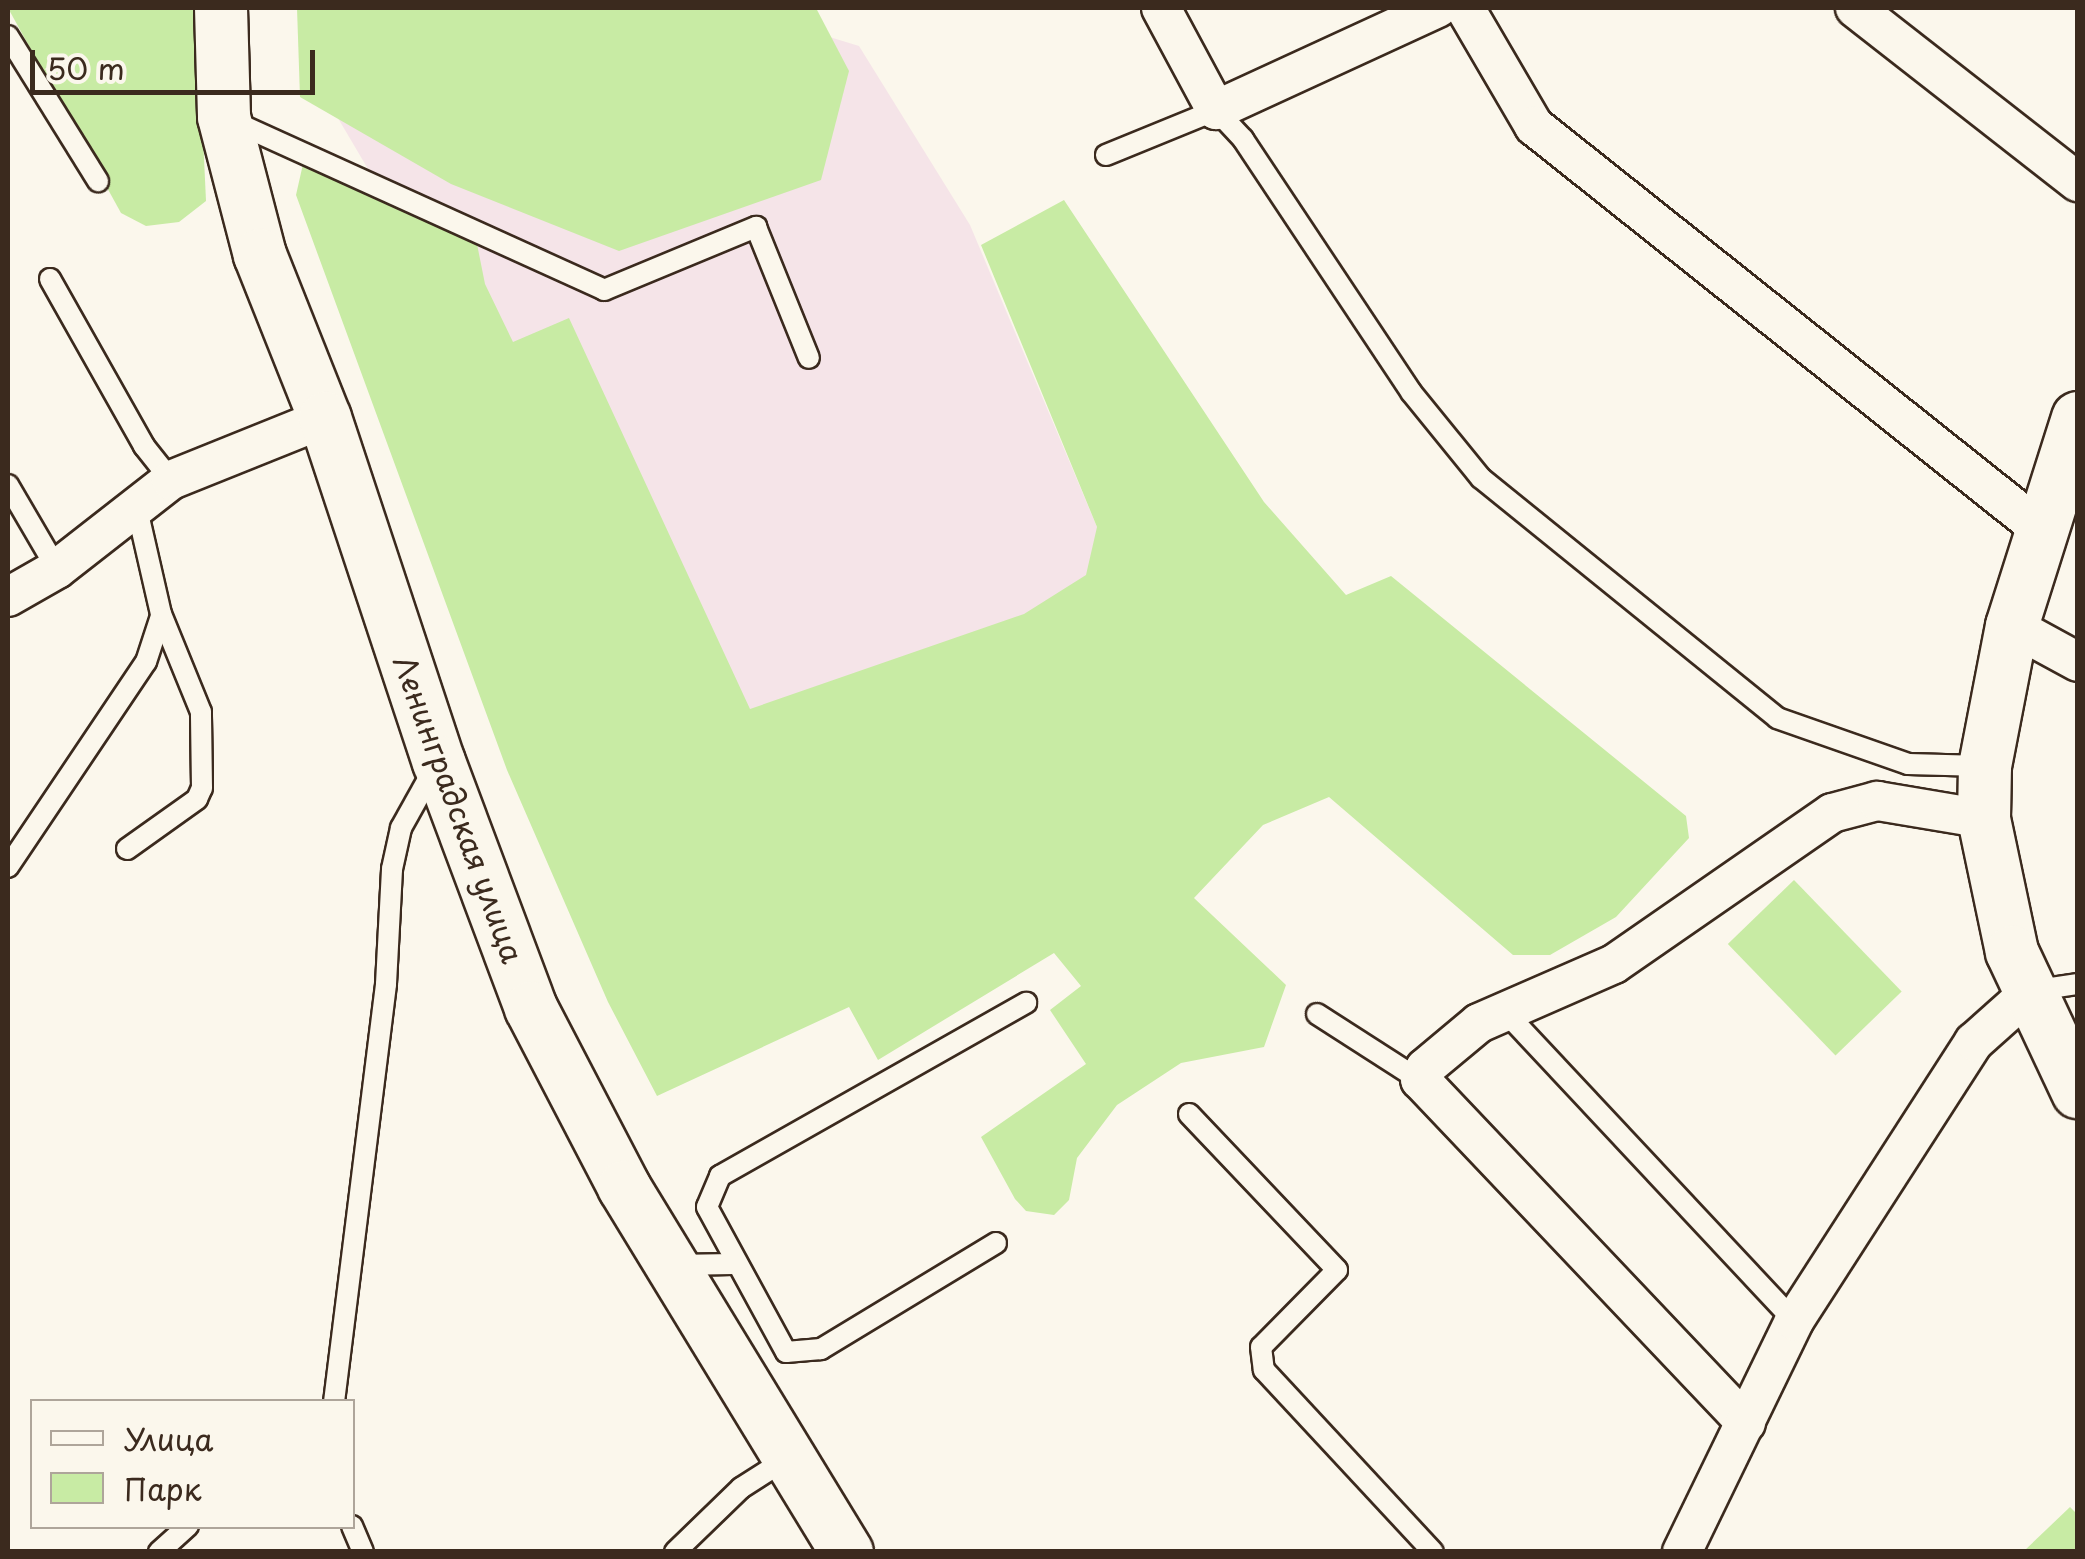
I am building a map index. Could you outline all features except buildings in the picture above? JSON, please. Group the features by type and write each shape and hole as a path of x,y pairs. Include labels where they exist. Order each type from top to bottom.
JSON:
{"street":[{"name":"Ленинградская улица","path":"221,8 224,117 260,255 325,418 439,762 531,1008 569,1092 672,1265 737,1321 790,1457 847,1552"},
{"path":"1160,8 1216,110 1438,8"},
{"path":"1465,8 1534,126 2038,527"},
{"path":"1855,8 2078,182"},
{"path":"8,597 58,569 171,480 325,418"},
{"path":"2078,418 2038,527 2012,626 1985,766 1984,819 1993,884 2054,988 2078,1092"},
{"path":"2012,626 2078,662"},
{"path":"1746,1423 1420,1080 1425,1068 1480,1023 1614,964 1832,813 1877,800 1984,819"},
{"path":"1682,1552 1794,1321 1974,1042 2054,988"}],"lane":[{"path":"8,36 98,181"},
{"path":"1106,155 1216,110 1243,139 1411,392 1481,478 1777,718 1908,764 1985,766"},
{"path":"224,117 604,290 756,227 809,358"},
{"path":"50,280 144,446 171,480"},
{"path":"8,484 58,569"},
{"path":"127,849 197,799 202,788 201,712 161,614 136,504"},
{"path":"8,867 146,662 161,614"},
{"path":"334,1399 386,984 392,869 415,796 439,762"},
{"path":"996,1243 821,1349 786,1352 737,1321 733,1264 706,1207 720,1176 1026,1003"},
{"path":"1317,1014 1420,1080"},
{"path":"1506,1014 1794,1321"},
{"path":"1190,1114 1337,1270 1261,1347 1264,1370 1433,1552"},
{"path":"672,1265 733,1264"},
{"path":"675,1552 740,1488 790,1457"},
{"path":"159,1552 185,1529"},
{"path":"353,1529 364,1552"}],"shaded area":[{"path":"810,31 859,46 970,225 1097,527 1117,653 746,809 319,86"}],"green space":[{"path":"8,8 197,8 206,201 179,222 146,226 121,213"},
{"path":"297,8 816,8 849,71 821,180 619,251 451,184 300,97"},
{"path":"303,164 476,239 485,284 513,342 569,318 750,709 1024,614 1086,575 1097,527 981,245 1064,200 1264,502 1346,595 1391,576 1686,816 1689,838 1616,917 1550,955 1513,955 1329,797 1263,825 1194,898 1286,985 1264,1047 1181,1063 1117,1105 1077,1158 1069,1200 1054,1215 1026,1211 1015,1199 981,1137 1086,1064 1050,1010 1081,986 1054,953 878,1060 849,1007 657,1096 608,1002 507,770 296,195"},
{"path":"1794,880 1902,991 1835,1055 1728,944"},
{"path":"2070,1507 2077,1514 2077,1551 2024,1551"}]}
